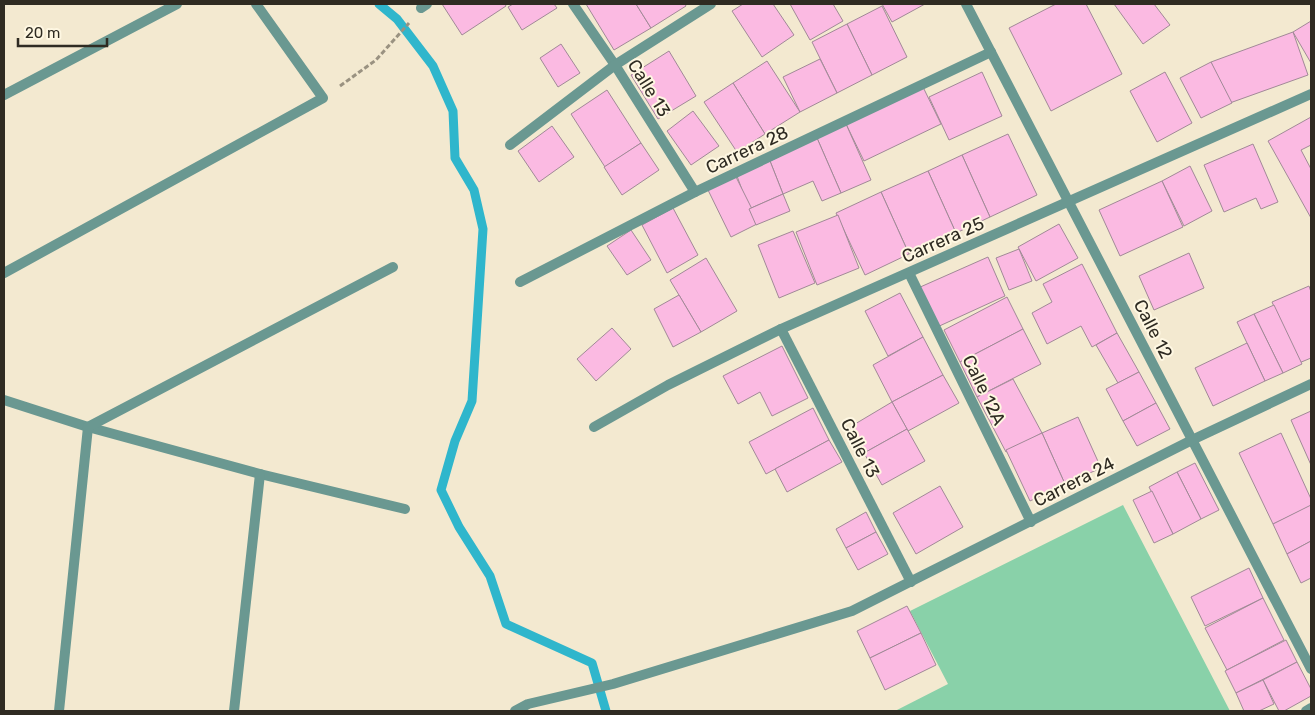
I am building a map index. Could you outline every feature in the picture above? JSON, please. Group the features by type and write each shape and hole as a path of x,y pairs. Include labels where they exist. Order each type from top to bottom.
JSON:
{"street":[{"path":"4,95 177,4"},
{"path":"4,273 323,98 256,4"},
{"name":"Calle 13","path":"573,4 615,65 695,192"},
{"path":"510,145 615,65 712,4"},
{"name":"Calle 12","path":"966,4 1311,669"},
{"name":"Carrera 28","path":"520,282 695,192 991,52"},
{"name":"Carrera 25","path":"594,427 691,373 781,330 1311,94"},
{"path":"88,426 392,267"},
{"name":"Calle 12A","path":"908,273 1031,522"},
{"name":"Calle 13","path":"781,330 911,582"},
{"name":"Carrera 24","path":"515,711 528,704 614,684 852,611 1192,440 1311,384"},
{"path":"4,400 88,426 260,474 405,509"},
{"path":"59,711 88,426"},
{"path":"234,711 260,474"},
{"path":"1306,711 1311,708"}],"path":[{"path":"323,98 376,60 396,38"}],"green space":[{"path":"1123,505 1230,711 895,711 948,684 910,611"}],"building":[{"path":"442,4 505,4 506,6 462,35"},
{"path":"513,4 554,4 557,8 522,30 508,7"},
{"path":"586,4 636,4 651,28 614,50"},
{"path":"636,4 685,4 686,6 651,28"},
{"path":"743,4 773,4 794,35 762,57 732,11"},
{"path":"790,4 833,4 843,21 810,40"},
{"path":"882,4 925,4 892,22"},
{"path":"1056,4 1086,4 1122,74 1051,111 1009,28"},
{"path":"1114,4 1154,4 1170,25 1143,44"},
{"path":"882,6 907,57 872,75 847,24"},
{"path":"1311,21 1311,63 1293,32"},
{"path":"847,24 872,75 837,93 812,42"},
{"path":"1293,32 1308,75 1227,104 1211,62"},
{"path":"561,44 580,73 558,87 540,58"},
{"path":"669,51 696,96 658,119 631,75"},
{"path":"820,59 837,93 800,112 783,77"},
{"path":"767,61 800,112 765,134 733,83"},
{"path":"1211,62 1232,103 1201,118 1180,78"},
{"path":"982,72 1002,116 949,140 929,97"},
{"path":"1165,72 1192,123 1157,142 1130,91"},
{"path":"733,83 765,134 737,152 704,102"},
{"path":"923,87 941,124 864,161 846,124"},
{"path":"607,90 641,143 605,167 571,114"},
{"path":"693,111 719,146 691,165 667,131"},
{"path":"1311,117 1311,145 1301,150 1311,169 1311,218 1268,141"},
{"path":"846,124 871,180 841,193 817,138"},
{"path":"552,126 574,157 539,182 518,151"},
{"path":"1008,134 1037,195 990,217 962,155"},
{"path":"817,138 841,193 822,201 813,181 783,194 770,161"},
{"path":"641,143 659,170 622,195 604,167"},
{"path":"1253,144 1278,202 1261,209 1256,198 1224,212 1204,165"},
{"path":"962,155 990,217 956,233 928,171"},
{"path":"770,161 783,194 749,209 737,176"},
{"path":"1190,166 1212,211 1184,226 1162,181"},
{"path":"928,171 956,233 909,254 881,192"},
{"path":"736,177 759,223 731,237 708,190"},
{"path":"1162,181 1183,227 1120,256 1099,210"},
{"path":"881,192 909,254 865,275 836,213"},
{"path":"783,194 790,211 756,225 749,209"},
{"path":"673,208 698,255 667,273 642,225"},
{"path":"838,215 859,268 817,285 796,232"},
{"path":"1059,224 1078,258 1036,281 1018,247"},
{"path":"631,230 651,260 627,275 607,246"},
{"path":"793,231 815,283 779,298 758,245"},
{"path":"1019,249 1032,281 1009,290 996,258"},
{"path":"1189,253 1204,288 1154,310 1139,276"},
{"path":"988,257 1005,296 935,328 918,288"},
{"path":"706,258 737,311 701,332 670,280"},
{"path":"1082,264 1117,333 1092,347 1081,326 1047,344 1032,313 1052,302 1043,284"},
{"path":"1309,286 1311,292 1311,358 1299,363 1272,302"},
{"path":"900,293 923,337 888,356 865,311"},
{"path":"679,295 701,332 673,347 654,309"},
{"path":"1007,297 1023,329 960,362 944,330"},
{"path":"1274,305 1302,364 1283,373 1254,314"},
{"path":"1254,314 1283,373 1265,381 1237,322"},
{"path":"612,328 631,349 596,381 577,359"},
{"path":"1023,329 1041,364 977,397 960,362"},
{"path":"1117,333 1139,372 1118,383 1096,345"},
{"path":"923,337 943,375 892,402 873,365"},
{"path":"1247,343 1265,381 1213,406 1195,368"},
{"path":"782,346 808,398 772,416 760,392 738,404 723,376"},
{"path":"1139,372 1156,403 1123,421 1106,389"},
{"path":"943,375 959,403 908,431 892,402"},
{"path":"1013,379 1042,433 1006,452 977,397"},
{"path":"892,402 907,429 864,453 850,427"},
{"path":"1156,403 1170,429 1137,446 1123,421"},
{"path":"813,408 829,440 766,474 749,442"},
{"path":"1311,411 1311,465 1291,420"},
{"path":"1078,417 1101,468 1065,484 1042,433"},
{"path":"907,429 925,461 882,485 864,453"},
{"path":"1042,433 1065,484 1030,501 1006,450"},
{"path":"1281,433 1311,499 1311,506 1273,524 1239,453"},
{"path":"829,440 842,462 787,492 775,469"},
{"path":"1195,463 1219,510 1201,519 1177,472"},
{"path":"1177,472 1201,519 1173,534 1149,487"},
{"path":"940,486 963,527 916,554 893,513"},
{"path":"1152,491 1173,534 1154,543 1133,500"},
{"path":"1311,505 1311,541 1287,554 1273,524"},
{"path":"866,512 876,532 846,548 836,529"},
{"path":"876,532 888,554 858,570 846,548"},
{"path":"1311,541 1311,578 1301,583 1287,554"},
{"path":"1249,568 1263,598 1205,626 1191,597"},
{"path":"1263,598 1284,640 1227,670 1205,628"},
{"path":"907,606 921,633 870,658 857,631"},
{"path":"921,633 936,665 885,690 870,658"},
{"path":"1286,640 1297,662 1236,693 1225,671"},
{"path":"1297,662 1311,689 1311,696 1284,711 1279,711 1263,680"},
{"path":"1263,680 1274,704 1259,711 1244,711 1236,693"}],"waterway":[{"path":"379,4 397,19 433,66 453,111 455,158 474,190 483,229 472,401 455,441 441,490 459,527 490,576 506,624 592,663 606,711"}]}
